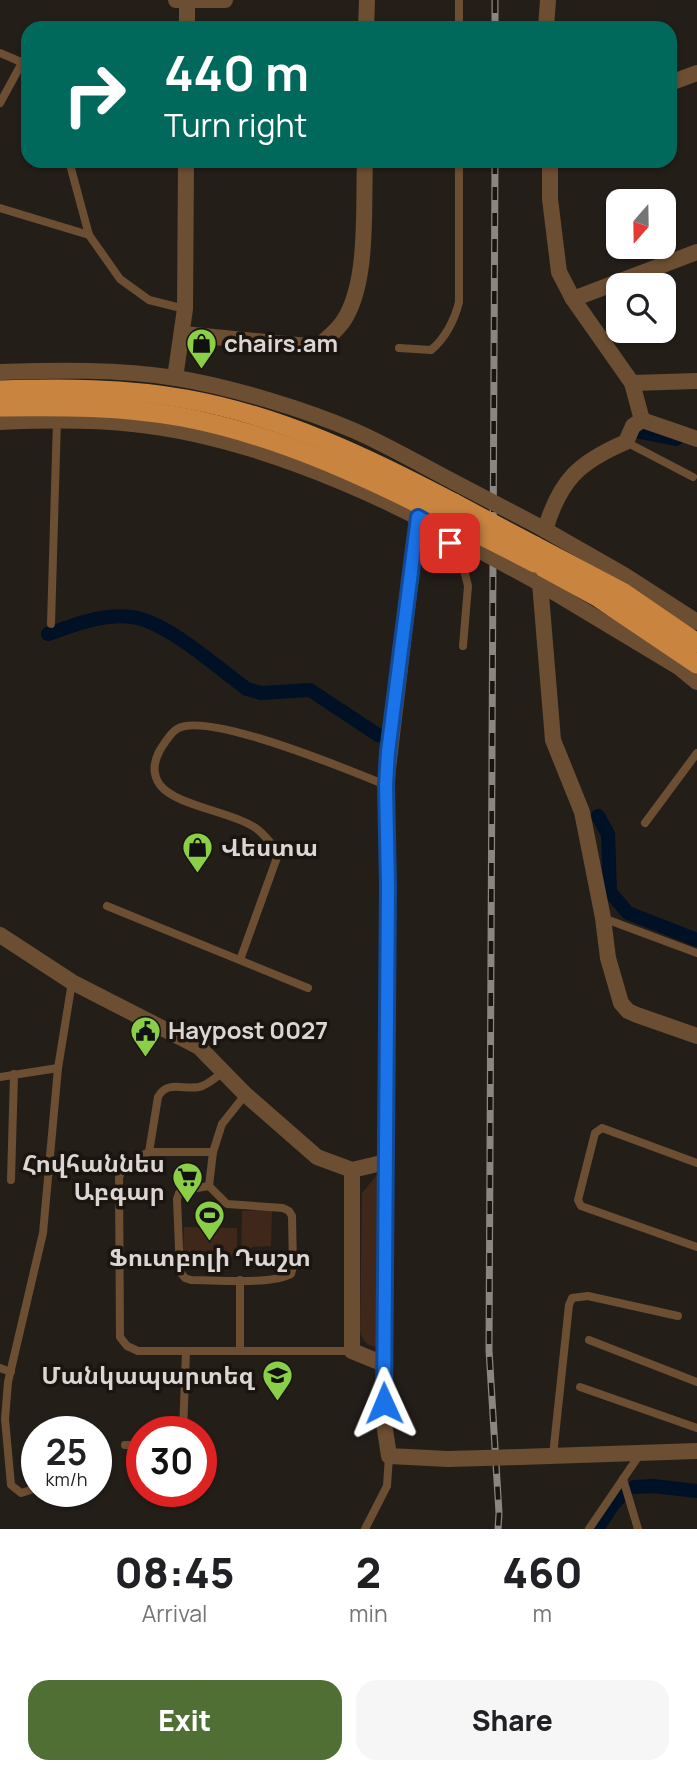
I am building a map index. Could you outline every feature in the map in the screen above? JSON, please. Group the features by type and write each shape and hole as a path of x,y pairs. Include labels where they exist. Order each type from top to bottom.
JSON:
{"highway":[{"path":"0,390 55,388 128,391 187,399 237,412 309,434 391,470 449,522"},
{"path":"0,407 117,409 181,417 246,432 303,451 367,478 449,522 537,554 624,593 697,643"},
{"path":"537,554 697,664"}],"street":[{"path":"176,0 225,0"},
{"path":"187,0 187,21"},
{"path":"366,0 366,21"},
{"path":"546,21 548,0"},
{"path":"677,81 697,74"},
{"path":"176,378 185,309 186,168"},
{"path":"183,334 318,347 344,322 356,298 361,276 365,168"},
{"path":"550,168 550,199 559,272 573,299 632,383 642,420"},
{"path":"573,299 697,253"},
{"path":"0,372 67,369 176,378 308,413 355,431 454,482 537,554 697,682"},
{"path":"632,383 697,380"},
{"path":"0,422 57,419 134,424 197,434 274,455 418,517 449,522 537,554 624,575 697,622"},
{"path":"642,420 697,439"},
{"path":"642,420 634,426 626,442 609,449 576,470 554,502 537,554 552,740 582,812 608,958 621,1003 628,1011 637,1015 697,1036"},
{"path":"418,517 386,785 388,886 384,1423 389,1456 448,1459 697,1451"},
{"path":"0,934 72,982 198,1047 246,1095 317,1157 352,1170 386,1162"},
{"path":"352,1170 352,1351 384,1364"}],"lane":[{"path":"460,0 460,21"},
{"path":"0,53 21,61"},
{"path":"0,103 21,69"},
{"path":"71,168 89,235 120,279 149,300 185,309"},
{"path":"399,348 431,350 456,316 460,302 460,168"},
{"path":"0,208 89,235"},
{"path":"51,624 57,419"},
{"path":"626,442 693,477"},
{"path":"449,522 468,586 463,646"},
{"path":"240,960 279,852 256,828 187,801 160,786 154,771 158,754 168,739 177,729 187,726 219,729 305,753 386,785"},
{"path":"645,822 697,753"},
{"path":"107,906 308,988"},
{"path":"603,918 697,953"},
{"path":"21,1493 11,1485 3,1421 11,1372 43,1233 58,1068 72,982"},
{"path":"0,1076 58,1068"},
{"path":"149,1152 161,1091 169,1086 197,1087 223,1072"},
{"path":"10,1180 14,1074"},
{"path":"209,1186 213,1152 222,1124 246,1095"},
{"path":"696,1161 602,1128 595,1133 578,1200 581,1206 697,1247"},
{"path":"213,1152 149,1152 128,1162 122,1169 119,1178 120,1337 127,1346 138,1350 352,1351"},
{"path":"209,1186 227,1204 283,1208 289,1211 292,1216 291,1274 283,1278 240,1280 185,1278 180,1272 177,1199 179,1193 185,1190 209,1186"},
{"path":"240,1280 240,1350"},
{"path":"554,1455 569,1305 572,1298 588,1296 678,1316"},
{"path":"589,1340 697,1381"},
{"path":"184,1416 186,1351"},
{"path":"0,1368 11,1372"},
{"path":"580,1387 697,1428"},
{"path":"589,1529 642,1451"},
{"path":"365,1529 387,1486 389,1456"},
{"path":"624,1479 638,1529"}],"shaded area":[{"path":"377,1175 381,1181 381,1339 376,1347 365,1342 360,1331 362,1193"},
{"path":"272,1210 271,1246 252,1247 245,1259 241,1258 242,1211"},
{"name":"Ֆուտբոլի Դաշտ","path":"184,1227 237,1228 237,1258 183,1258"}],"waterway":[{"path":"640,432 676,439"},
{"path":"48,634 110,617 146,620 176,636 247,689 261,693 310,690 378,735"},
{"path":"598,816 608,834 610,892 628,913 697,940"},
{"path":"634,1487 653,1486 697,1491"},
{"path":"597,1529 624,1492"}],"railway":[{"path":"495,0 495,21"},
{"path":"495,168 489,1350 498,1529"}],"place":[{"name":"chairs.am","path":"201,371"},
{"name":"Վեստա","path":"198,875"},
{"name":"Haypost 0027","path":"145,1058"},
{"name":"Հովհաննես Աբգար","path":"188,1205"},
{"name":"Ֆուտբոլի Դաշտ","path":"210,1243"},
{"name":"Մանկապարտեզ","path":"277,1403"}],"route":[{"path":"384,1403 388,752 418,517 439,529 450,543"}]}
